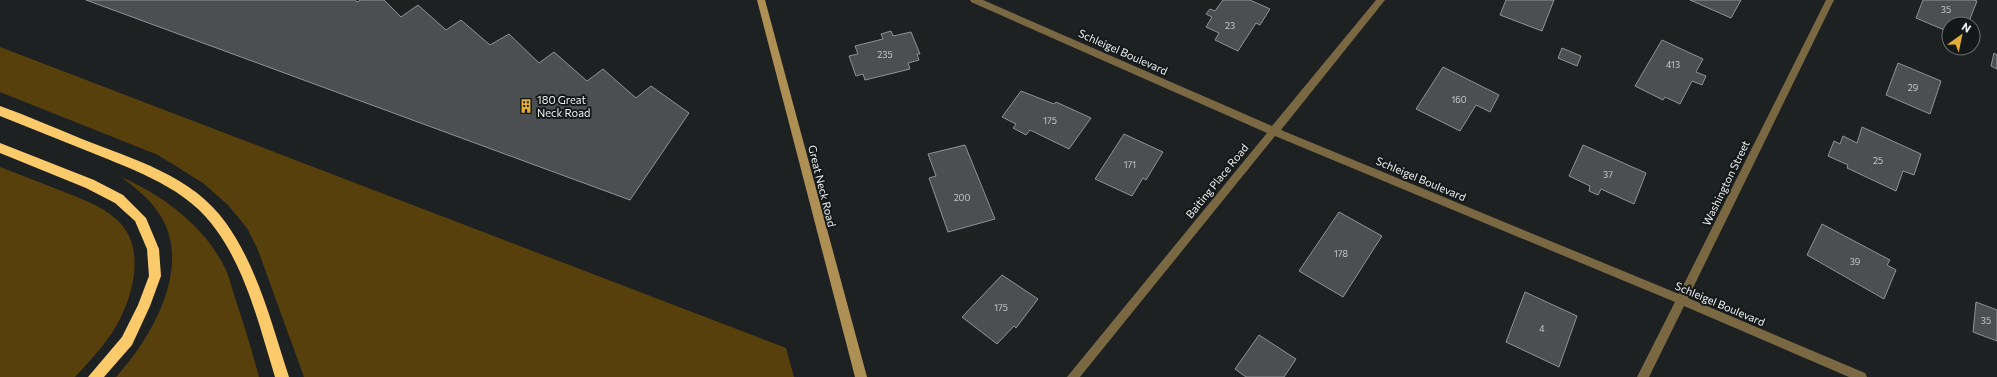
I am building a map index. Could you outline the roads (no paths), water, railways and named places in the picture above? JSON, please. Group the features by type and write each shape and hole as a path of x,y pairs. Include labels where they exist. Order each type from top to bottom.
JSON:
{"highway":[{"path":"0,111 159,175 194,198 221,226 242,260 267,329 282,377"},
{"path":"0,148 90,184 119,199 140,218 153,249 155,276 144,306 127,341 95,377"}],"main road":[{"name":"Great Neck Road","path":"761,0 782,75 837,294 861,377"}],"street":[{"name":"Schleigel Boulevard","path":"974,0 1273,131 1681,300 1861,377"},
{"name":"Baiting Place Road","path":"1072,377 1381,0"},
{"name":"Washington Street","path":"1643,377 1830,0"}],"place":[{"name":"180 Great Neck Road","path":"526,106"}]}
